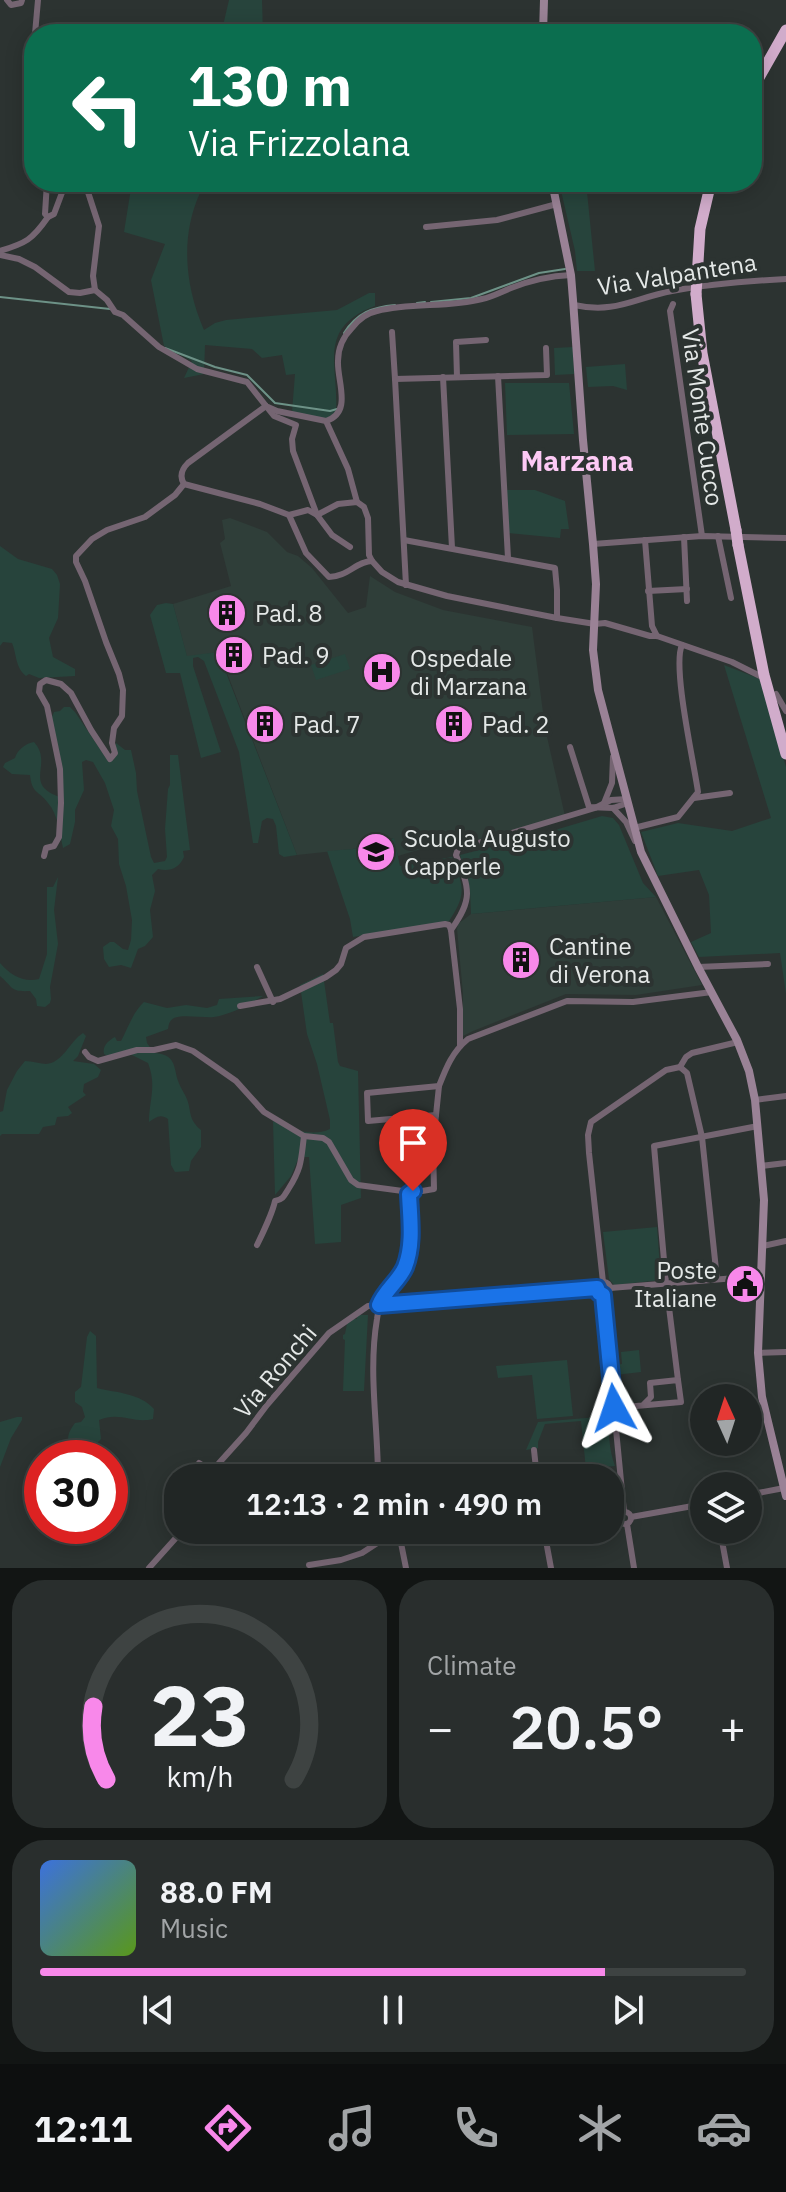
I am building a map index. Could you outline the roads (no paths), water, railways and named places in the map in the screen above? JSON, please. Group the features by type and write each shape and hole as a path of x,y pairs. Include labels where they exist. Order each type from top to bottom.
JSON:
{"highway":[{"path":"762,72 786,30"},
{"path":"709,192 700,229 696,294 702,353 764,675 786,754"}],"street":[{"path":"7,0 11,5 22,0"},
{"path":"36,24 38,0"},
{"path":"543,24 544,0"},
{"path":"46,192 45,214 48,217"},
{"path":"0,253 36,234 48,217 54,214 62,192"},
{"path":"88,192 99,226 93,276 95,290 115,312 123,315 159,347 197,369 247,382 274,416 296,425 293,451 317,515 332,535 350,547"},
{"name":"Via Valpantena","path":"554,192 574,305 596,584 593,650 598,690 641,852 651,877 738,1042 749,1071 755,1100 764,1200 758,1353 762,1397 785,1492"},
{"path":"426,227 497,220 557,204"},
{"path":"0,253 35,267 69,292 95,290"},
{"name":"Via Valpantena","path":"326,421 335,418 341,409 342,393 337,365 344,337 353,325 368,314 483,299 537,279 571,275"},
{"name":"Via Valpantena","path":"574,305 604,309 671,291 786,279"},
{"name":"Via Monte Cucco","path":"673,304 670,311 702,536"},
{"path":"392,332 406,585"},
{"path":"457,377 456,342 486,340"},
{"path":"395,379 547,375 546,348"},
{"path":"498,376 508,558"},
{"path":"443,377 452,548"},
{"path":"266,406 326,421 348,469 357,502 364,507 368,518 369,555 382,572 406,585 447,596 557,618 605,623 657,636 732,662 760,676"},
{"path":"266,406 188,463 183,468 181,478 184,484 289,515 308,510 317,515"},
{"path":"44,856 46,848 54,846 59,837 61,803 60,769 47,706 39,692 40,684 46,680 61,684 71,693 110,759 115,753 112,743 114,728 122,716 123,690 119,674 76,556 92,539 107,530 145,517 175,495 184,484"},
{"path":"317,515 338,504 357,502"},
{"path":"289,515 306,553 329,577 334,578 362,562 372,561"},
{"name":"Via Monte Cucco","path":"593,544 702,536 786,538"},
{"name":"Via Monte Cucco","path":"718,536 731,598"},
{"name":"Via Monte Cucco","path":"684,537 687,601"},
{"path":"404,540 555,568 557,618"},
{"path":"645,540 652,626 657,636"},
{"path":"648,591 687,589"},
{"path":"634,828 678,817 698,792 682,690 679,656 682,645"},
{"path":"776,694 786,711"},
{"path":"570,747 589,807 613,808 627,801"},
{"path":"604,803 612,783 614,752"},
{"path":"694,798 730,793"},
{"path":"451,930 465,910 467,896 456,855 458,849 595,808 617,798 627,801"},
{"path":"613,808 626,822 641,852"},
{"path":"240,1006 273,1002 295,993 336,970 346,948 364,937 441,923 449,925 451,930 460,1046"},
{"path":"698,967 768,964"},
{"path":"257,967 273,1002"},
{"path":"85,1052 98,1061 137,1050 176,1045 193,1051 236,1081 264,1112 304,1136 323,1138 329,1142 351,1180 358,1185 410,1192 432,1191 435,1188 433,1145 439,1086 447,1062 468,1039 567,1001 633,1002 712,992"},
{"path":"460,1019 468,1039"},
{"path":"603,1282 589,1153 591,1122 666,1070 680,1067 692,1053 738,1042"},
{"path":"680,1067 687,1073 702,1137 717,1279"},
{"path":"436,1115 368,1121 367,1093 439,1086"},
{"path":"755,1100 786,1096"},
{"path":"614,1408 681,1402 666,1283 654,1146 758,1126"},
{"path":"257,1245 275,1201 284,1198 298,1175 304,1136"},
{"path":"761,1166 786,1163"},
{"path":"377,1464 374,1338 382,1297 405,1267 411,1245 410,1192"},
{"path":"763,1246 786,1241"},
{"path":"610,1288 761,1276"},
{"path":"597,1288 603,1282 610,1288"},
{"path":"379,1305 597,1288"},
{"path":"597,1288 603,1295 619,1464"},
{"path":"603,1295 610,1288"},
{"name":"Via Ronchi","path":"219,1464 329,1333 363,1308 379,1305"},
{"path":"758,1353 786,1352"},
{"path":"660,1405 651,1395 650,1383 678,1380"},
{"path":"643,1405 651,1395"},
{"path":"534,1450 536,1464"},
{"path":"762,1494 785,1492"},
{"path":"631,1517 690,1506"},
{"path":"624,1512 631,1517"},
{"path":"631,1517 627,1524 634,1568"},
{"path":"149,1568 170,1544"},
{"path":"309,1565 341,1560 362,1553 376,1544"},
{"path":"401,1544 406,1568"},
{"path":"546,1544 551,1568"},
{"path":"723,1544 727,1568"}],"waterway":[{"path":"431,302 471,298 539,273 565,269"},
{"path":"0,297 110,309"},
{"path":"417,303 425,302"},
{"path":"344,333 354,320 366,312 395,305"},
{"path":"165,348 215,367 247,375 275,403 330,411 337,409"}],"place":[{"name":"Pad. 8","path":"227,613"},
{"name":"Pad. 9","path":"234,655"},
{"name":"Ospedale di Marzana","path":"382,672"},
{"name":"Pad. 7","path":"265,724"},
{"name":"Pad. 2","path":"454,724"},
{"name":"Scuola Augusto Capperle","path":"376,852"},
{"name":"Cantine di Verona","path":"521,960"},
{"name":"Poste Italiane","path":"745,1284"}],"district":[{"name":"Marzana","path":"577,460"}]}
